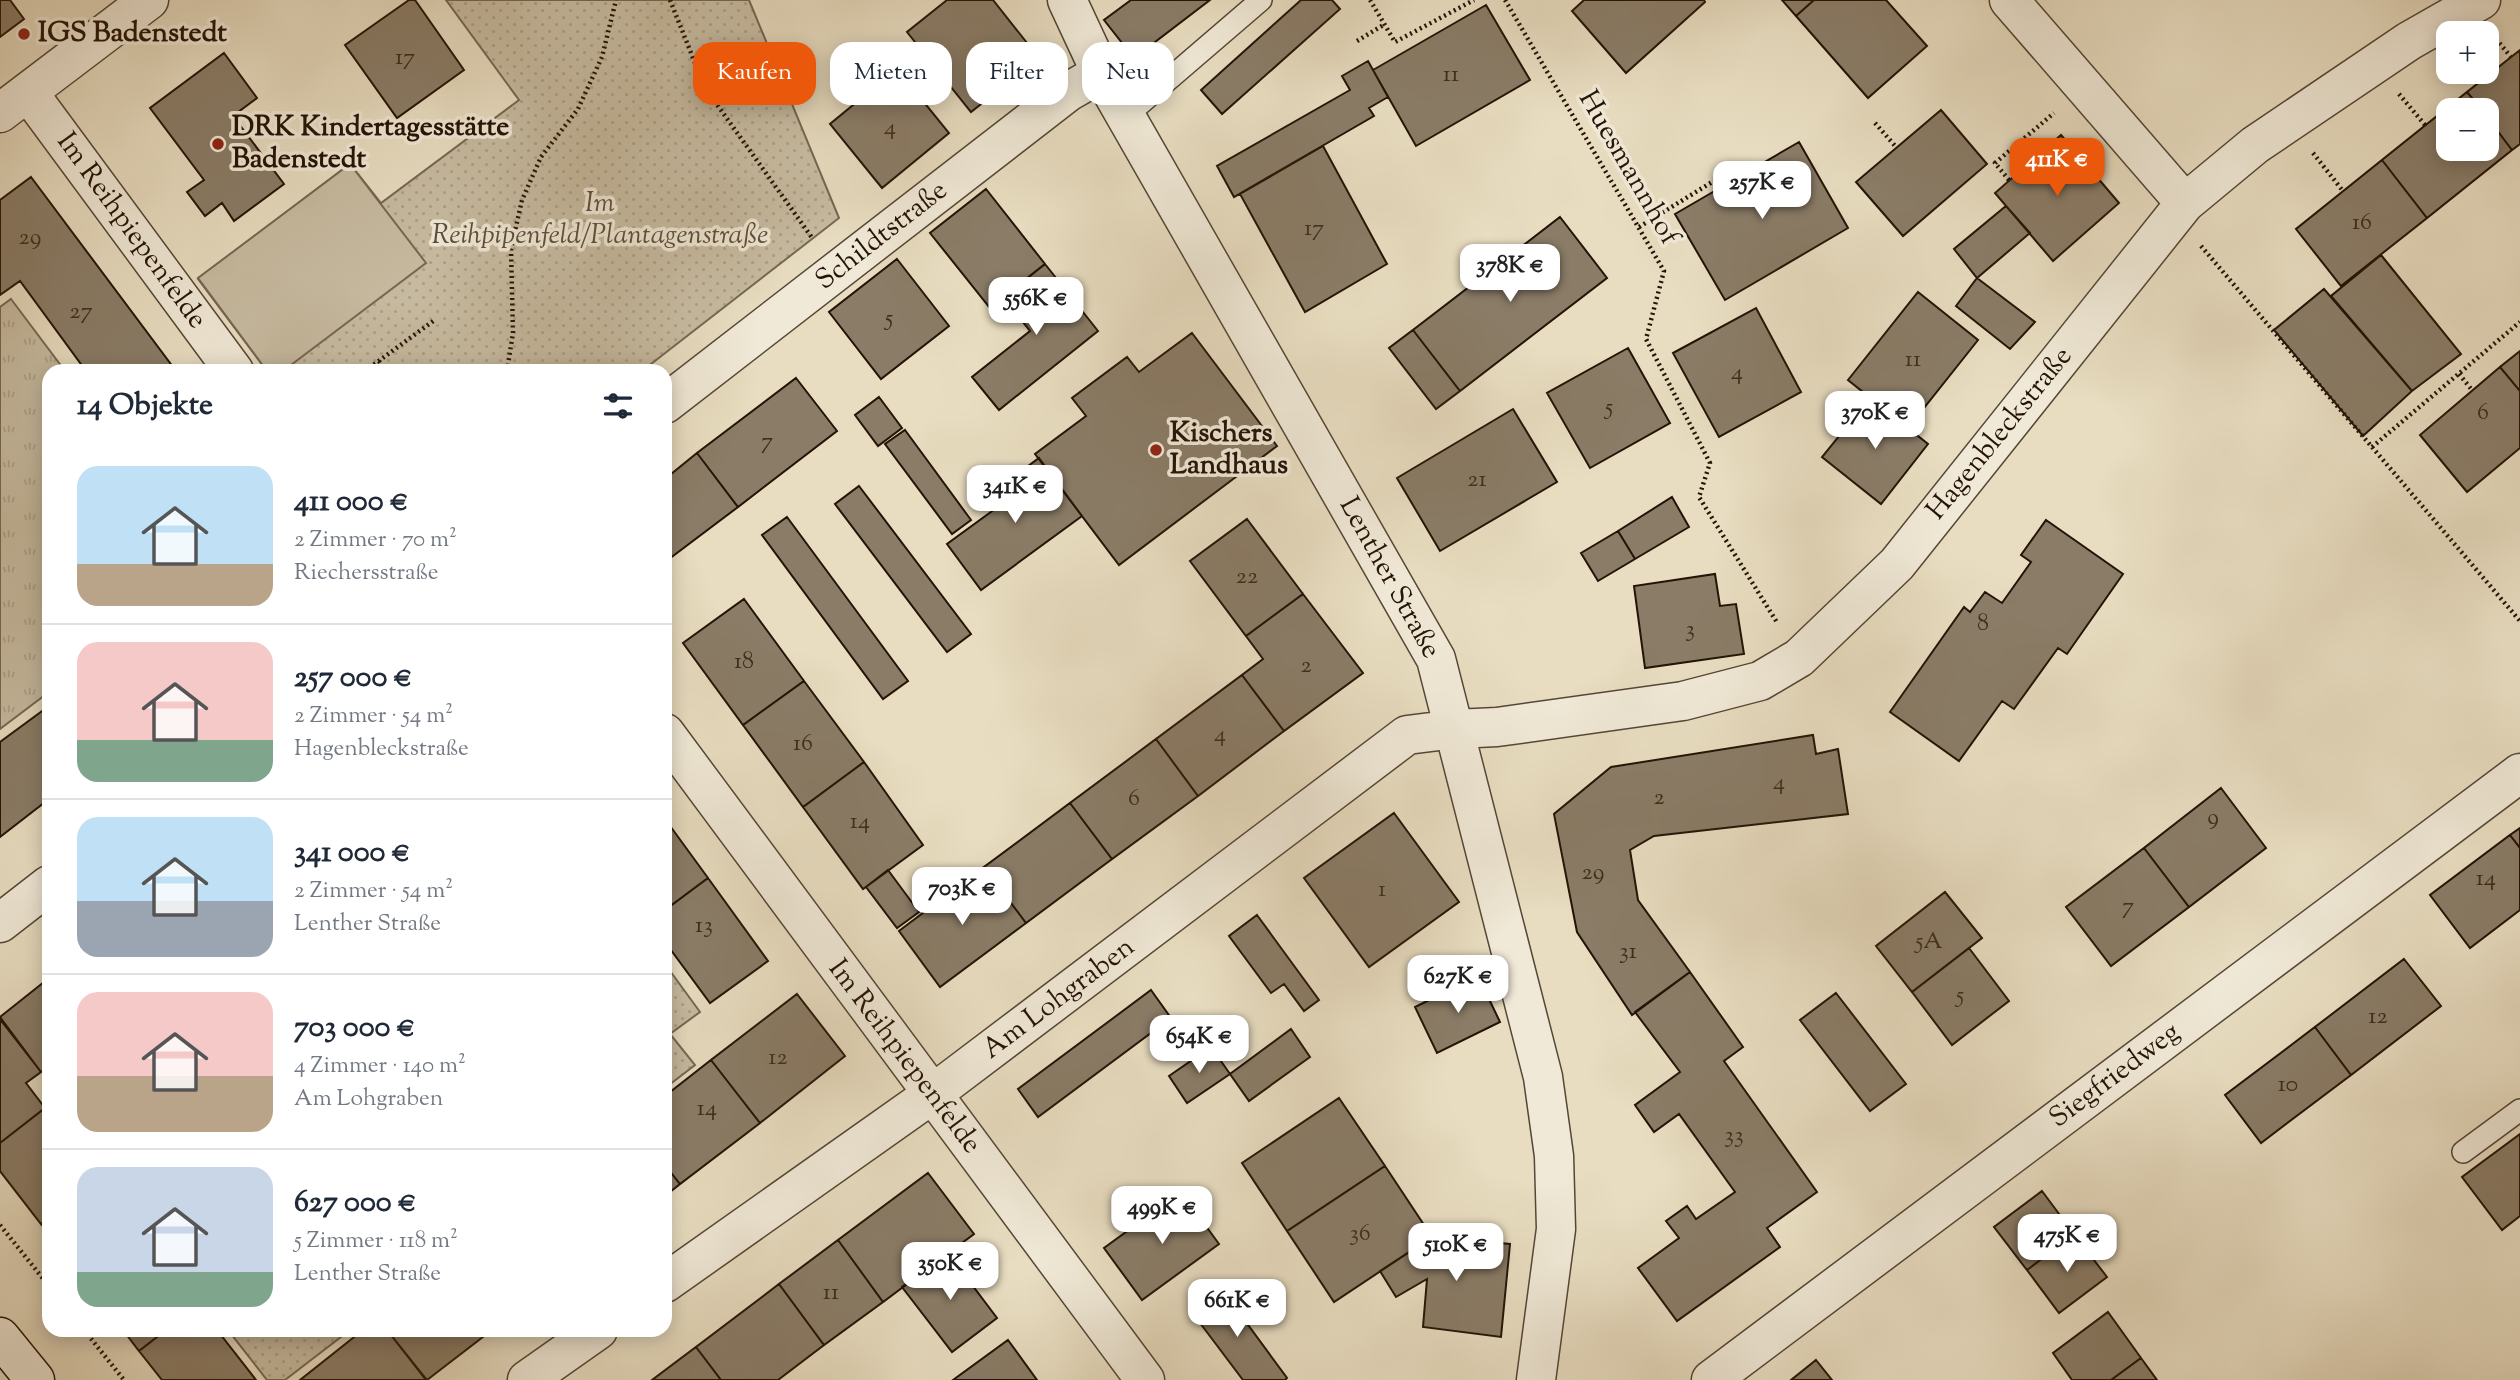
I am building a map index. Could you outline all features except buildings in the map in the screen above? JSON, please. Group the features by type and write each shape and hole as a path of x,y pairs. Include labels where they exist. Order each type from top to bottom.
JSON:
{"street":[{"path":"14,102 149,0"},
{"name":"Lenther Straße","path":"1067,0 1087,42"},
{"path":"2009,0 2185,203"},
{"name":"Hagenbleckstraße","path":"1455,729 1497,727 1683,701 1760,681 1799,658 1897,564 2185,203 2255,145 2409,41 2482,0"},
{"name":"Schildtstraße","path":"672,399 1082,84"},
{"name":"Im Reihpiepenfelde","path":"14,102 228,364"},
{"name":"Lenther Straße","path":"1120,105 1436,659 1543,1077 1554,1156 1556,1229 1536,1380"},
{"name":"Am Lohgraben","path":"672,1278 931,1095 1407,736 1455,729"},
{"name":"Im Reihpiepenfelde","path":"672,743 1145,1380"},
{"name":"Siegfriedweg","path":"1711,1380 2520,773"},
{"path":"0,923 42,890"},
{"path":"0,1337 35,1380"},
{"path":"527,1380 588,1337"}],"lane":[{"path":"1126,116 1261,0"},
{"path":"2463,1152 2520,1110"}],"path":[{"path":"508,364 513,333 511,250 522,201 541,157 578,109 602,57 616,0"},
{"path":"670,0 695,63 718,106 837,271"},
{"path":"1370,0 1395,43 1474,0"},
{"name":"Huesmannhof","path":"1505,0 1664,271 1646,340 1710,463 1699,498 1799,658"},
{"path":"1357,41 1385,24"},
{"path":"2009,180 1995,163 2085,86"},
{"path":"1875,123 1897,148"},
{"path":"1639,227 1730,171"},
{"path":"2185,203 2197,240 2520,621"},
{"path":"375,364 436,319"},
{"path":"2372,447 2520,322"},
{"path":"2459,374 2472,390"},
{"path":"0,1225 42,1277"},
{"path":"90,1337 124,1380"}],"green space":[{"name":"Im Reihpipenfeld/Plantagenstraße","path":"446,0 749,0 766,42 693,42 693,105 792,105 839,218 651,364 262,364 198,279 350,164 381,203 519,100"},
{"path":"350,164 426,263 292,364 262,364 198,278"},
{"path":"11,299 60,364 42,364 42,697 0,729 0,307"},
{"path":"672,974 700,1012 672,1033"},
{"path":"672,1036 695,1065 672,1083"},
{"path":"233,1337 341,1337 285,1380 267,1380"}],"place":[{"name":"IGS Badenstedt","path":"24,34"},
{"name":"DRK Kindertagesstätte Badenstedt","path":"218,144"},
{"name":"Kischers Landhaus","path":"1156,450"}]}
